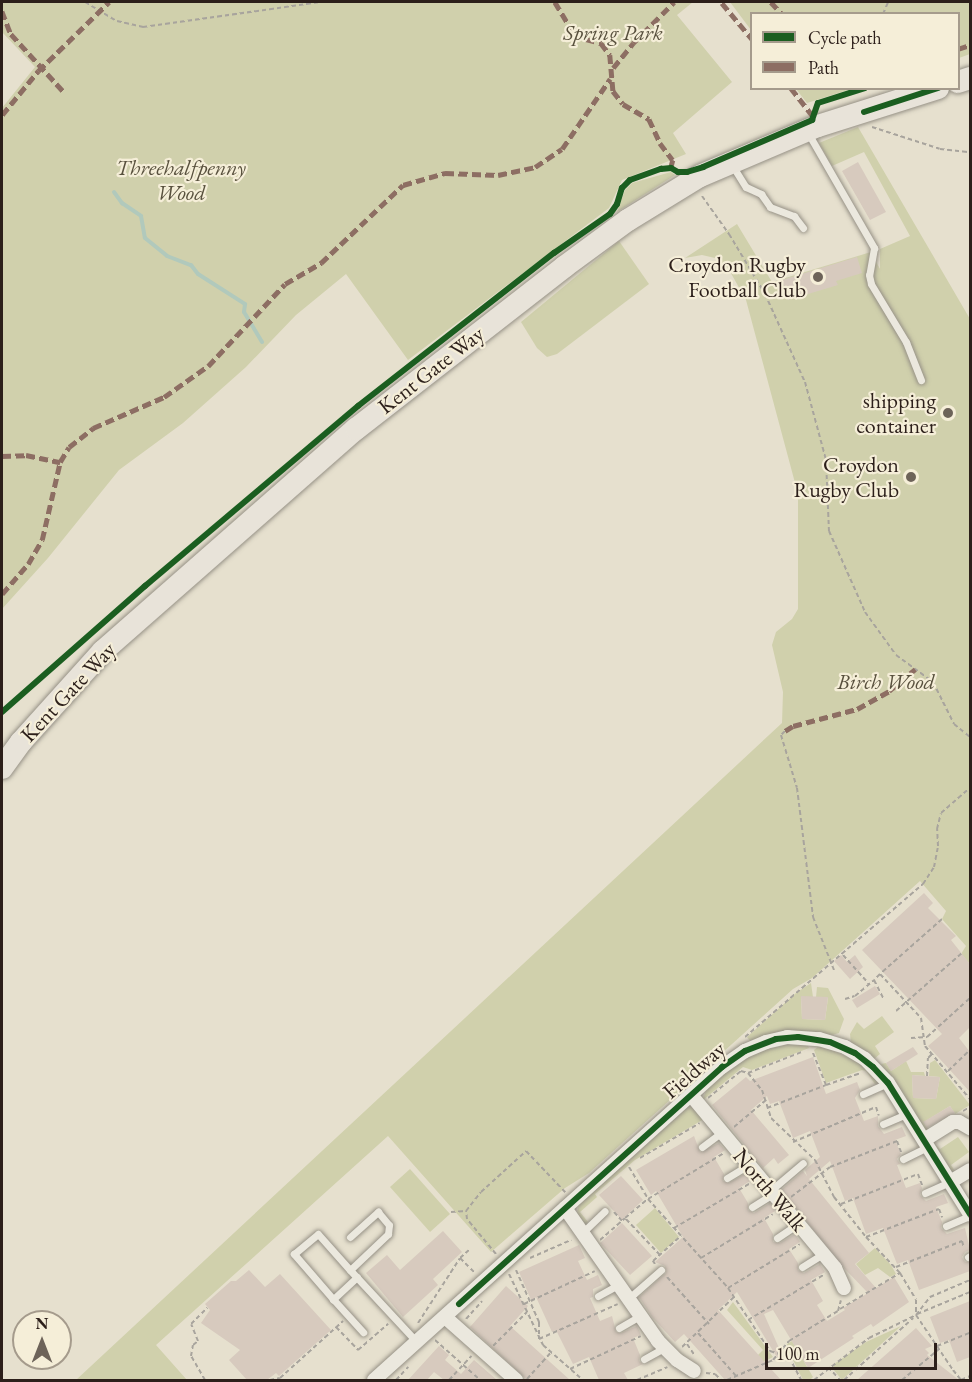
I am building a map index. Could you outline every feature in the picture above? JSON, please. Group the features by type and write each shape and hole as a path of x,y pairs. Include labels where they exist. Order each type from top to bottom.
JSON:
{"main road":[{"name":"Kent Gate Way","path":"2,768 21,742 103,651 356,429 628,220 691,182 807,130 932,90"}],"street":[{"name":"Fieldway","path":"374,1380 416,1336 445,1317 569,1205 695,1100 745,1051 766,1042 787,1037 819,1039 845,1047 865,1059 888,1083 970,1215"},
{"name":"North Walk","path":"695,1100 835,1268 844,1288"},
{"path":"926,1144 953,1122 959,1122 970,1128"},
{"path":"950,1182 970,1170"},
{"path":"569,1205 584,1233 618,1285 663,1347 694,1371"},
{"path":"445,1317 516,1380"}],"lane":[{"path":"807,130 874,248 869,275 871,284 906,342 921,380"},
{"path":"730,163 746,187 761,195 770,207 794,216 803,228"},
{"path":"863,1094 888,1083"},
{"path":"883,1124 908,1114"},
{"path":"702,1147 723,1134"},
{"path":"903,1159 926,1144"},
{"path":"752,1207 777,1199 803,1163"},
{"path":"727,1178 749,1165"},
{"path":"926,1193 950,1182"},
{"path":"584,1233 607,1210"},
{"path":"350,1237 378,1212 389,1225 388,1234 350,1270"},
{"path":"946,1226 970,1215"},
{"path":"777,1238 798,1224"},
{"path":"363,1332 294,1254 318,1234 350,1270 416,1336"},
{"path":"802,1267 823,1254"},
{"path":"628,1299 661,1270"},
{"path":"333,1299 357,1277"},
{"path":"598,1296 618,1285"},
{"path":"619,1328 640,1316"},
{"path":"644,1359 663,1347"}],"path":[{"path":"85,2 117,21 143,27 320,2"},
{"path":"864,112 874,129 888,130 940,149 970,152"},
{"path":"691,182 729,234 765,294 805,382 826,460 829,531 865,612 896,655 933,682 954,724 970,737"},
{"path":"785,731 781,735 797,788 813,917 834,970"},
{"path":"745,1037 923,884 934,867 938,846 937,829 941,813 970,788"},
{"path":"845,999 855,996 942,919"},
{"path":"896,1011 963,952"},
{"path":"843,955 869,984"},
{"path":"880,974 922,1021 923,1039 932,1054 970,1099"},
{"path":"874,980 884,1000"},
{"path":"911,1038 923,1039 970,998"},
{"path":"695,1100 741,1071 748,1073 812,1048 826,1085"},
{"path":"948,1071 970,1050"},
{"path":"927,1076 928,1058 932,1054"},
{"path":"767,1108 864,1072 875,1090"},
{"path":"748,1073 766,1100 771,1118 793,1142 812,1156 822,1170 829,1189 866,1237 896,1267 916,1300 916,1315 961,1380 970,1376"},
{"path":"723,1134 766,1100"},
{"path":"793,1142 876,1107 883,1124"},
{"path":"709,1117 629,1167 648,1199 728,1288 770,1351 789,1357 801,1380"},
{"path":"701,1258 777,1199 822,1170 897,1142 903,1159"},
{"path":"593,1247 648,1199 734,1147"},
{"path":"526,1151 569,1205"},
{"path":"841,1204 918,1174 926,1193"},
{"path":"674,1228 759,1178"},
{"path":"866,1237 939,1209 946,1226"},
{"path":"607,1210 622,1221"},
{"path":"451,1212 466,1211"},
{"path":"626,1218 660,1255"},
{"path":"529,1258 584,1233"},
{"path":"681,1236 653,1261 709,1324"},
{"path":"728,1288 810,1238"},
{"path":"896,1267 962,1241 969,1256"},
{"path":"416,1336 420,1317 459,1258 471,1248"},
{"path":"459,1258 473,1271"},
{"path":"508,1272 515,1265 540,1325 539,1339 628,1299"},
{"path":"524,1304 606,1266"},
{"path":"748,1320 835,1268"},
{"path":"727,1380 773,1360 789,1341 900,1273"},
{"path":"828,1367 842,1380 916,1315 930,1297 970,1280"},
{"path":"838,1311 844,1288"},
{"path":"814,1380 828,1367 869,1338 970,1292"},
{"path":"663,1347 670,1338 680,1349 709,1324 734,1297"},
{"path":"432,1298 437,1304"},
{"path":"205,1380 191,1356 193,1345 198,1341 191,1324 207,1308"},
{"path":"448,1380 462,1365 483,1351 527,1312"},
{"path":"270,1380 280,1378 349,1316"},
{"path":"570,1369 651,1331"},
{"path":"902,1380 938,1347 970,1333"},
{"path":"698,1334 736,1376"},
{"path":"434,1339 480,1380"},
{"path":"526,1380 551,1352"},
{"path":"637,1380 677,1360"},
{"path":"694,1371 715,1374 721,1380"}],"green space":[{"name":"Threehalfpenny Wood","path":"2,2 693,2 677,15 732,82 673,133 686,154 622,180 609,208 408,360 346,274 296,315 246,367 183,423 119,470 48,558 2,609 2,108 35,67 2,32"},
{"path":"730,2 970,2 970,54 960,58 960,12 750,12 750,29"},
{"path":"797,90 848,90 807,103"},
{"name":"Birch Wood","path":"858,127 970,319 970,964 961,954 966,946 942,919 946,911 920,881 812,978 793,989 589,1173 565,1188 491,1252 388,1136 156,1345 187,1380 76,1380 782,723 783,692 772,645 776,632 792,619 798,609 798,494 746,300 728,268 715,258 702,255 685,258 737,224 772,282 871,252 880,269 880,249 910,236 864,152 832,166 819,143"},
{"path":"671,172 675,175 617,212 625,190 632,183"},
{"path":"619,241 649,284 557,354 547,357 537,348 521,322"},
{"path":"811,983 813,997 801,997 802,1019 825,1020 828,998 816,997 817,987 828,988 844,1019 839,1033 832,1035 794,1031 750,1041 747,1037 796,993"},
{"path":"882,1016 894,1032 875,1046 880,1054 874,1059 851,1043 850,1034 857,1022 864,1029"},
{"path":"792,1043 807,1044 809,1048 752,1070 743,1067 702,1101 706,1091 733,1066 753,1053"},
{"path":"820,1045 855,1060 866,1069 878,1083 875,1084 866,1071 862,1070 826,1083 814,1050"},
{"path":"935,1060 970,1105 955,1114 950,1106 924,1122 930,1133 926,1133 881,1064 886,1063 891,1071 906,1061 911,1072 924,1072 925,1076 912,1075 913,1098 936,1099 940,1077 929,1076 930,1063"},
{"path":"689,1106 696,1108 704,1119 635,1160 595,1194 597,1197 580,1212 588,1222 585,1225 577,1213 579,1204"},
{"path":"958,1137 969,1152 951,1165 956,1173 954,1175 933,1142 940,1149"},
{"path":"410,1169 450,1214 430,1232 390,1187"},
{"path":"655,1208 679,1237 661,1253 636,1225"},
{"path":"875,1248 896,1274 890,1277 878,1268 865,1275 856,1264"},
{"path":"733,1302 773,1357 738,1375 763,1350 727,1310"},
{"path":"901,1326 842,1380 833,1369 834,1364 866,1342"},
{"path":"792,1341 813,1377 810,1380 803,1380 787,1348 787,1344"}],"building":[{"path":"858,162 886,212 870,220 842,171"},
{"name":"Croydon Rugby Football Club","path":"857,257 862,273 836,281 838,285 788,300 782,280"},
{"path":"924,893 933,903 928,908 956,936 951,940 970,964 970,1027 959,1038 970,1052 970,1092 928,1046 942,1034 862,950"},
{"path":"841,955 847,962 855,955 863,967 850,979 834,961"},
{"path":"875,986 880,994 857,1008 852,1000"},
{"path":"801,996 828,997 825,1020 802,1019"},
{"path":"913,1047 918,1054 891,1071 886,1063"},
{"path":"813,1057 826,1094 857,1082 860,1090 855,1098 864,1121 878,1116 878,1126 884,1134 902,1127 906,1136 895,1140 901,1154 897,1159 900,1164 897,1165 906,1188 920,1183 922,1188 920,1195 926,1201 944,1194 948,1203 936,1207 942,1222 941,1228 947,1234 965,1228 970,1250 962,1257 965,1262 970,1262 970,1271 919,1290 908,1260 897,1264 883,1228 866,1234 853,1198 845,1201 830,1161 809,1179 869,1253 855,1264 876,1288 894,1277 909,1302 873,1327 871,1324 852,1336 854,1338 808,1368 773,1310 764,1314 783,1357 778,1359 737,1292 718,1310 781,1380 725,1380 684,1334 675,1342 652,1317 639,1297 666,1273 665,1266 655,1262 683,1237 656,1191 651,1195 636,1170 694,1136 700,1152 719,1143 725,1150 714,1157 724,1174 723,1181 729,1183 745,1174 750,1181 739,1188 748,1203 748,1210 754,1213 770,1203 775,1211 764,1218 773,1234 773,1242 780,1243 795,1234 800,1242 789,1249 798,1263 798,1270 804,1273 820,1264 825,1272 811,1280 823,1301 817,1305 827,1321 845,1310 843,1308 868,1293 845,1269 781,1190 803,1171 807,1176 805,1170 820,1157 810,1131 793,1138 779,1101 770,1104 767,1096 751,1110 789,1155 778,1164 774,1158 763,1168 712,1105 746,1077 750,1081"},
{"path":"912,1075 940,1077 936,1099 913,1098"},
{"path":"950,1106 955,1113 927,1128 923,1122"},
{"path":"621,1176 643,1200 622,1220 599,1195"},
{"path":"622,1223 652,1256 630,1275 600,1243"},
{"path":"443,1231 462,1252 433,1279 438,1285 403,1317 366,1273 387,1255 400,1270"},
{"path":"579,1245 585,1258 578,1261 587,1280 598,1275 602,1285 593,1289 593,1297 590,1298 600,1321 612,1316 616,1332 621,1333 637,1326 641,1335 633,1338 640,1355 639,1361 643,1364 624,1373 628,1380 599,1380 589,1357 573,1364 556,1330 552,1332 536,1297 532,1302 519,1272"},
{"path":"249,1270 265,1287 280,1274 331,1330 279,1376 276,1373 267,1380 247,1380 229,1360 240,1350 201,1323 210,1310 205,1304 231,1281 236,1281"},
{"path":"506,1286 528,1306 510,1326 570,1380 527,1380 470,1327"},
{"path":"970,1301 970,1357 957,1362 949,1340 940,1343 930,1317"},
{"path":"916,1328 932,1346 925,1349 929,1353 927,1355 959,1380 857,1380"},
{"path":"439,1346 449,1355 445,1360 461,1374 474,1360 497,1380 444,1380 434,1372 427,1380 408,1380"}],"waterway":[{"path":"114,192 122,203 141,216 145,238 167,256 191,265 198,274 245,304 244,312 262,342"}],"marked path":[{"path":"2,115 38,71 109,2"},
{"path":"555,2 569,25 586,39 601,43 610,55 613,91 623,104 649,119 660,143 673,160 671,168"},
{"path":"613,68 633,43 674,2"},
{"path":"771,2 780,12"},
{"path":"722,3 750,37"},
{"path":"2,11 11,34 64,92"},
{"path":"960,48 970,45"},
{"path":"2,594 28,564 42,540 60,462 69,447 93,428 164,397 208,366 285,284 321,263 403,185 445,173 498,175 535,167 562,149 610,79"},
{"path":"793,90 815,119"},
{"path":"2,456 26,455 60,462"},
{"path":"785,731 793,726 857,709 889,691 915,669"}],"cycle path":[{"path":"2,712 145,586 358,406 554,253 610,214 617,204 622,188 630,180 661,169 671,168 678,172 687,172 703,167 812,120 818,103 859,90"},
{"path":"864,112 932,90"},
{"path":"459,1304 722,1067 745,1051 776,1039 798,1037 830,1042 855,1053 873,1067 888,1083 970,1214"}],"place":[{"name":"Croydon Rugby Football Club","path":"818,277"},
{"name":"shipping container","path":"948,413"},
{"name":"Croydon Rugby Club","path":"911,477"}],"park label":[{"name":"Spring Park","path":"613,33"}]}
